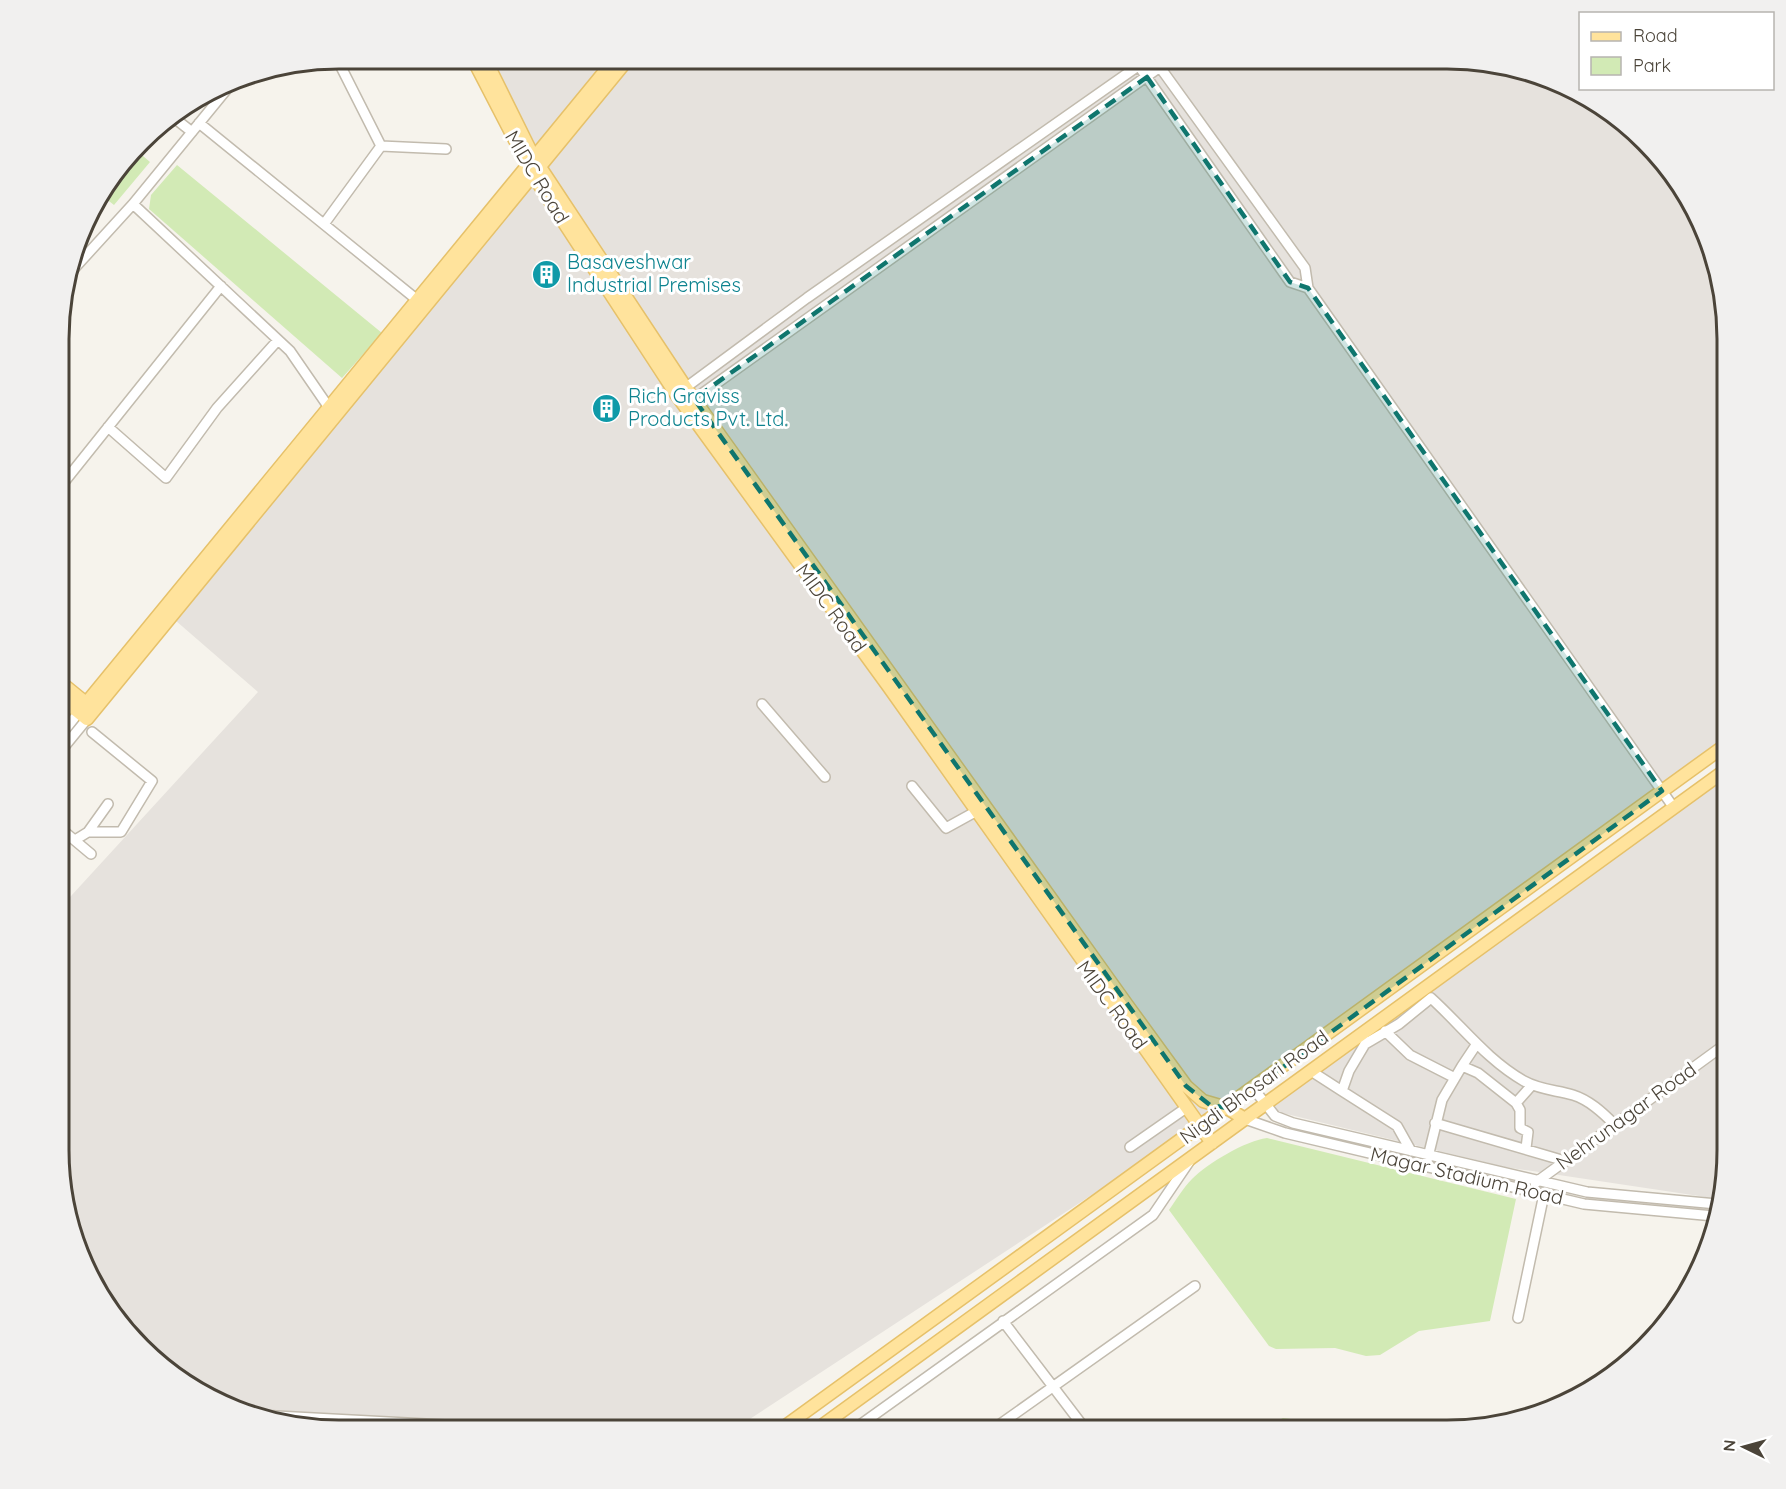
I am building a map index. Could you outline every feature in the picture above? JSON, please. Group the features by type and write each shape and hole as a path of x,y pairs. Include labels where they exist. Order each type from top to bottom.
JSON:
{"main road":[{"name":"MIDC Road","path":"479,69 533,166 689,403 937,747 975,812 1212,1143"},
{"name":"MIDC Road","path":"489,69 533,166"},
{"path":"87,711 533,166 607,69"},
{"path":"533,166 619,69"},
{"path":"69,692 87,711"},
{"path":"69,702 87,711"},
{"name":"Magar Stadium Road","path":"937,747 1186,1086 1203,1101 1227,1108 1245,1119"},
{"name":"Nigdi Bhosari Road","path":"794,1420 1717,751"},
{"name":"Nigdi Bhosari Road","path":"840,1420 1192,1157 1311,1071 1365,1038 1717,776"}],"street":[{"path":"342,69 381,146"},
{"path":"681,391 1126,69"},
{"path":"1141,69 1290,282 1308,288"},
{"path":"689,403 1147,77 1153,69"},
{"path":"1161,69 1305,268 1308,288 1674,808"},
{"path":"80,263 133,204 221,97"},
{"path":"179,122 192,132"},
{"path":"199,123 421,303"},
{"path":"381,146 446,149"},
{"path":"324,224 381,146"},
{"path":"133,204 290,351 332,412"},
{"path":"69,476 221,286"},
{"path":"108,427 166,478 217,408 278,340"},
{"path":"762,704 825,777"},
{"path":"69,728 87,711"},
{"path":"69,738 87,711"},
{"path":"88,832 121,832 152,782 92,732"},
{"path":"912,786 946,828 975,812"},
{"path":"75,840 88,832 108,804"},
{"path":"69,835 91,854"},
{"path":"1342,1091 1365,1038 1399,1024 1431,998 1476,1045 1532,1085 1545,1090 1574,1095 1600,1109 1614,1124"},
{"path":"1385,1031 1410,1055 1455,1078"},
{"path":"1426,1166 1442,1100 1476,1045"},
{"name":"Nehrunagar Road","path":"1525,1190 1717,1051"},
{"path":"1462,1066 1478,1073 1516,1103 1520,1110 1520,1128 1528,1132 1526,1148"},
{"path":"1311,1071 1397,1126 1411,1151"},
{"path":"1516,1103 1532,1085"},
{"name":"Magar Stadium Road","path":"1253,1088 1275,1116 1293,1123 1605,1196 1712,1204"},
{"path":"1130,1148 1186,1108"},
{"name":"Magar Stadium Road","path":"1245,1119 1286,1133 1603,1207 1709,1216"},
{"path":"1435,1123 1565,1161"},
{"path":"867,1420 1153,1215 1192,1157"},
{"path":"1518,1318 1544,1194"},
{"path":"1006,1420 1195,1286"},
{"path":"1003,1321 1078,1420"},
{"path":"299,1417 351,1420"}],"highlighted area":[{"path":"1147,77 1290,282 1308,288 1662,791 1227,1108 1210,1105 1186,1086 694,399"}],"shaded area":[{"path":"494,69 598,69 533,148"},
{"path":"624,69 1447,69 1482,71 1517,78 1566,97 1582,105 1625,136 1661,175 1689,220 1703,252 1712,286 1717,339 1717,748 1229,1105 748,1420 339,1420 304,1418 269,1411 220,1392 175,1364 136,1328 105,1285 83,1237 71,1185 69,1150 69,898 258,692 168,614 342,404 531,187"},
{"path":"1717,781 1717,1150 1713,1198 1505,1167 1266,1109"}],"green space":[{"path":"142,155 150,162 114,205 108,200"},
{"path":"177,165 382,333 342,378 149,209 151,195"},
{"path":"1267,1138 1516,1199 1490,1321 1419,1331 1380,1355 1366,1356 1335,1348 1276,1349 1269,1346 1169,1210 1189,1183 1207,1166 1248,1143"}],"place":[{"name":"Basaveshwar Industrial Premises","path":"546,274"},
{"name":"Rich Graviss Products Pvt. Ltd.","path":"607,408"}]}
